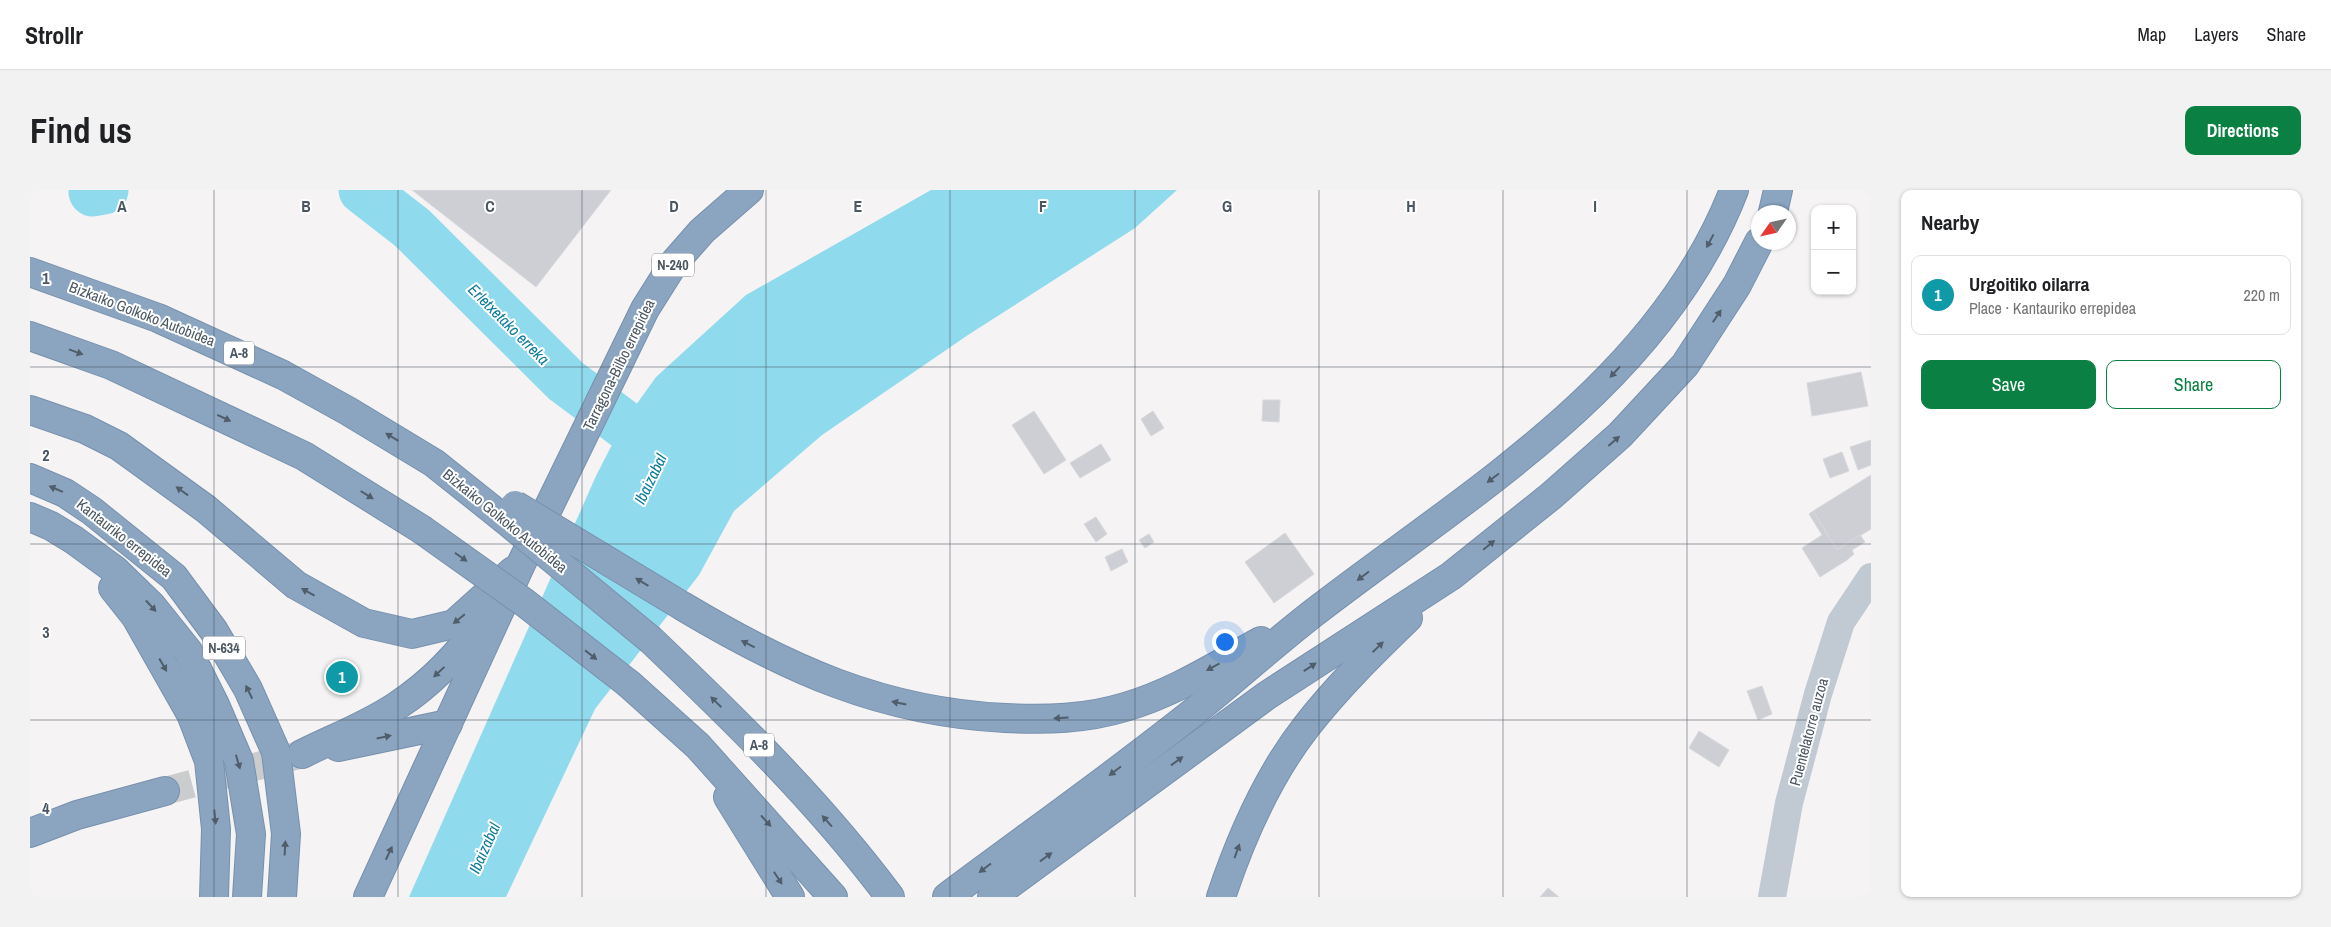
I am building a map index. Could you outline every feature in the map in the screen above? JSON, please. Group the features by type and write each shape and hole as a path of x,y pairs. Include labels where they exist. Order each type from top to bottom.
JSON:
{"highway":[{"name":"Tarragona-Bilbo errepidea","path":"521,564 645,309 674,263 702,231 749,190"},
{"path":"1775,205 1778,190"},
{"path":"946,897 1199,708 1317,610 1532,448 1599,389 1660,321 1679,295 1720,222 1732,193"},
{"path":"992,897 1266,696 1451,576 1551,496 1626,428 1685,365 1737,285 1755,250"},
{"name":"Bizkaiko Golkoko Autobidea","path":"30,272 158,318 219,344 348,410 509,511 651,640 744,730 860,857 890,897"},
{"path":"30,336 111,365 304,456 422,529 525,603 629,684 698,746 830,892"},
{"path":"30,410 85,429 119,446 206,509 296,585 364,624 412,634 454,624 521,564"},
{"name":"Kantauriko errepidea","path":"30,478 65,493 92,511 160,565 174,577 214,631 248,689 276,752 286,834 282,897"},
{"path":"509,511 784,663 839,686 892,702 979,717 1038,720 1078,717 1147,700 1185,683 1317,610"},
{"name":"Kantauriko errepidea","path":"30,517 51,526 74,540 115,570 152,606 188,652 215,705 239,761 251,834 247,897"},
{"path":"74,540 136,617 194,722 209,761 216,829 214,897"},
{"path":"448,724 302,754 397,706 440,673 470,639 521,564"},
{"path":"368,897 521,564"},
{"path":"1221,897 1239,845 1272,780 1306,728 1353,672 1451,576"},
{"path":"698,746 790,897"},
{"path":"30,842 41,829 77,815 165,791"}],"street":[{"name":"Puentelatorre auzoa","path":"1772,897 1789,803 1818,694 1841,622 1871,577"}],"water":[{"name":"Ibaizabal","path":"931,190 1177,190 1135,228 968,335 822,435 734,511 699,575 595,709 506,897 409,897 596,476 623,423 656,377 746,295"}],"building":[{"path":"412,190 611,190 536,287"},
{"path":"1861,372 1868,406 1812,416 1807,383"},
{"path":"1263,400 1280,400 1279,422 1262,421"},
{"path":"1034,411 1066,460 1044,474 1012,425"},
{"path":"1153,411 1164,428 1151,436 1141,419"},
{"path":"1871,440 1871,465 1858,470 1850,447"},
{"path":"1101,444 1111,460 1080,478 1070,463"},
{"path":"1842,452 1849,471 1830,478 1823,459"},
{"path":"1871,475 1871,529 1837,550 1813,511"},
{"path":"1813,511 1837,550 1860,535 1865,542 1852,550 1854,554 1847,560 1820,577 1802,548 1822,535 1809,514"},
{"path":"1096,517 1107,534 1096,542 1084,524"},
{"path":"1285,533 1314,574 1274,603 1245,562"},
{"path":"1149,534 1154,542 1145,548 1139,540"},
{"path":"1122,549 1128,562 1111,571 1105,557"},
{"path":"1762,686 1772,714 1758,720 1747,691"},
{"path":"1699,731 1729,750 1719,767 1689,748"},
{"path":"1548,888 1559,897 1540,897"}],"waterway":[{"name":"Erletxetako erreka","path":"93,192 104,190"},
{"name":"Erletxetako erreka","path":"363,190 412,228 566,381 661,452"}],"tunnel":[{"path":"165,791 299,755"}],"place":[{"name":"Urgoitiko oilarra","path":"342,677"}]}
